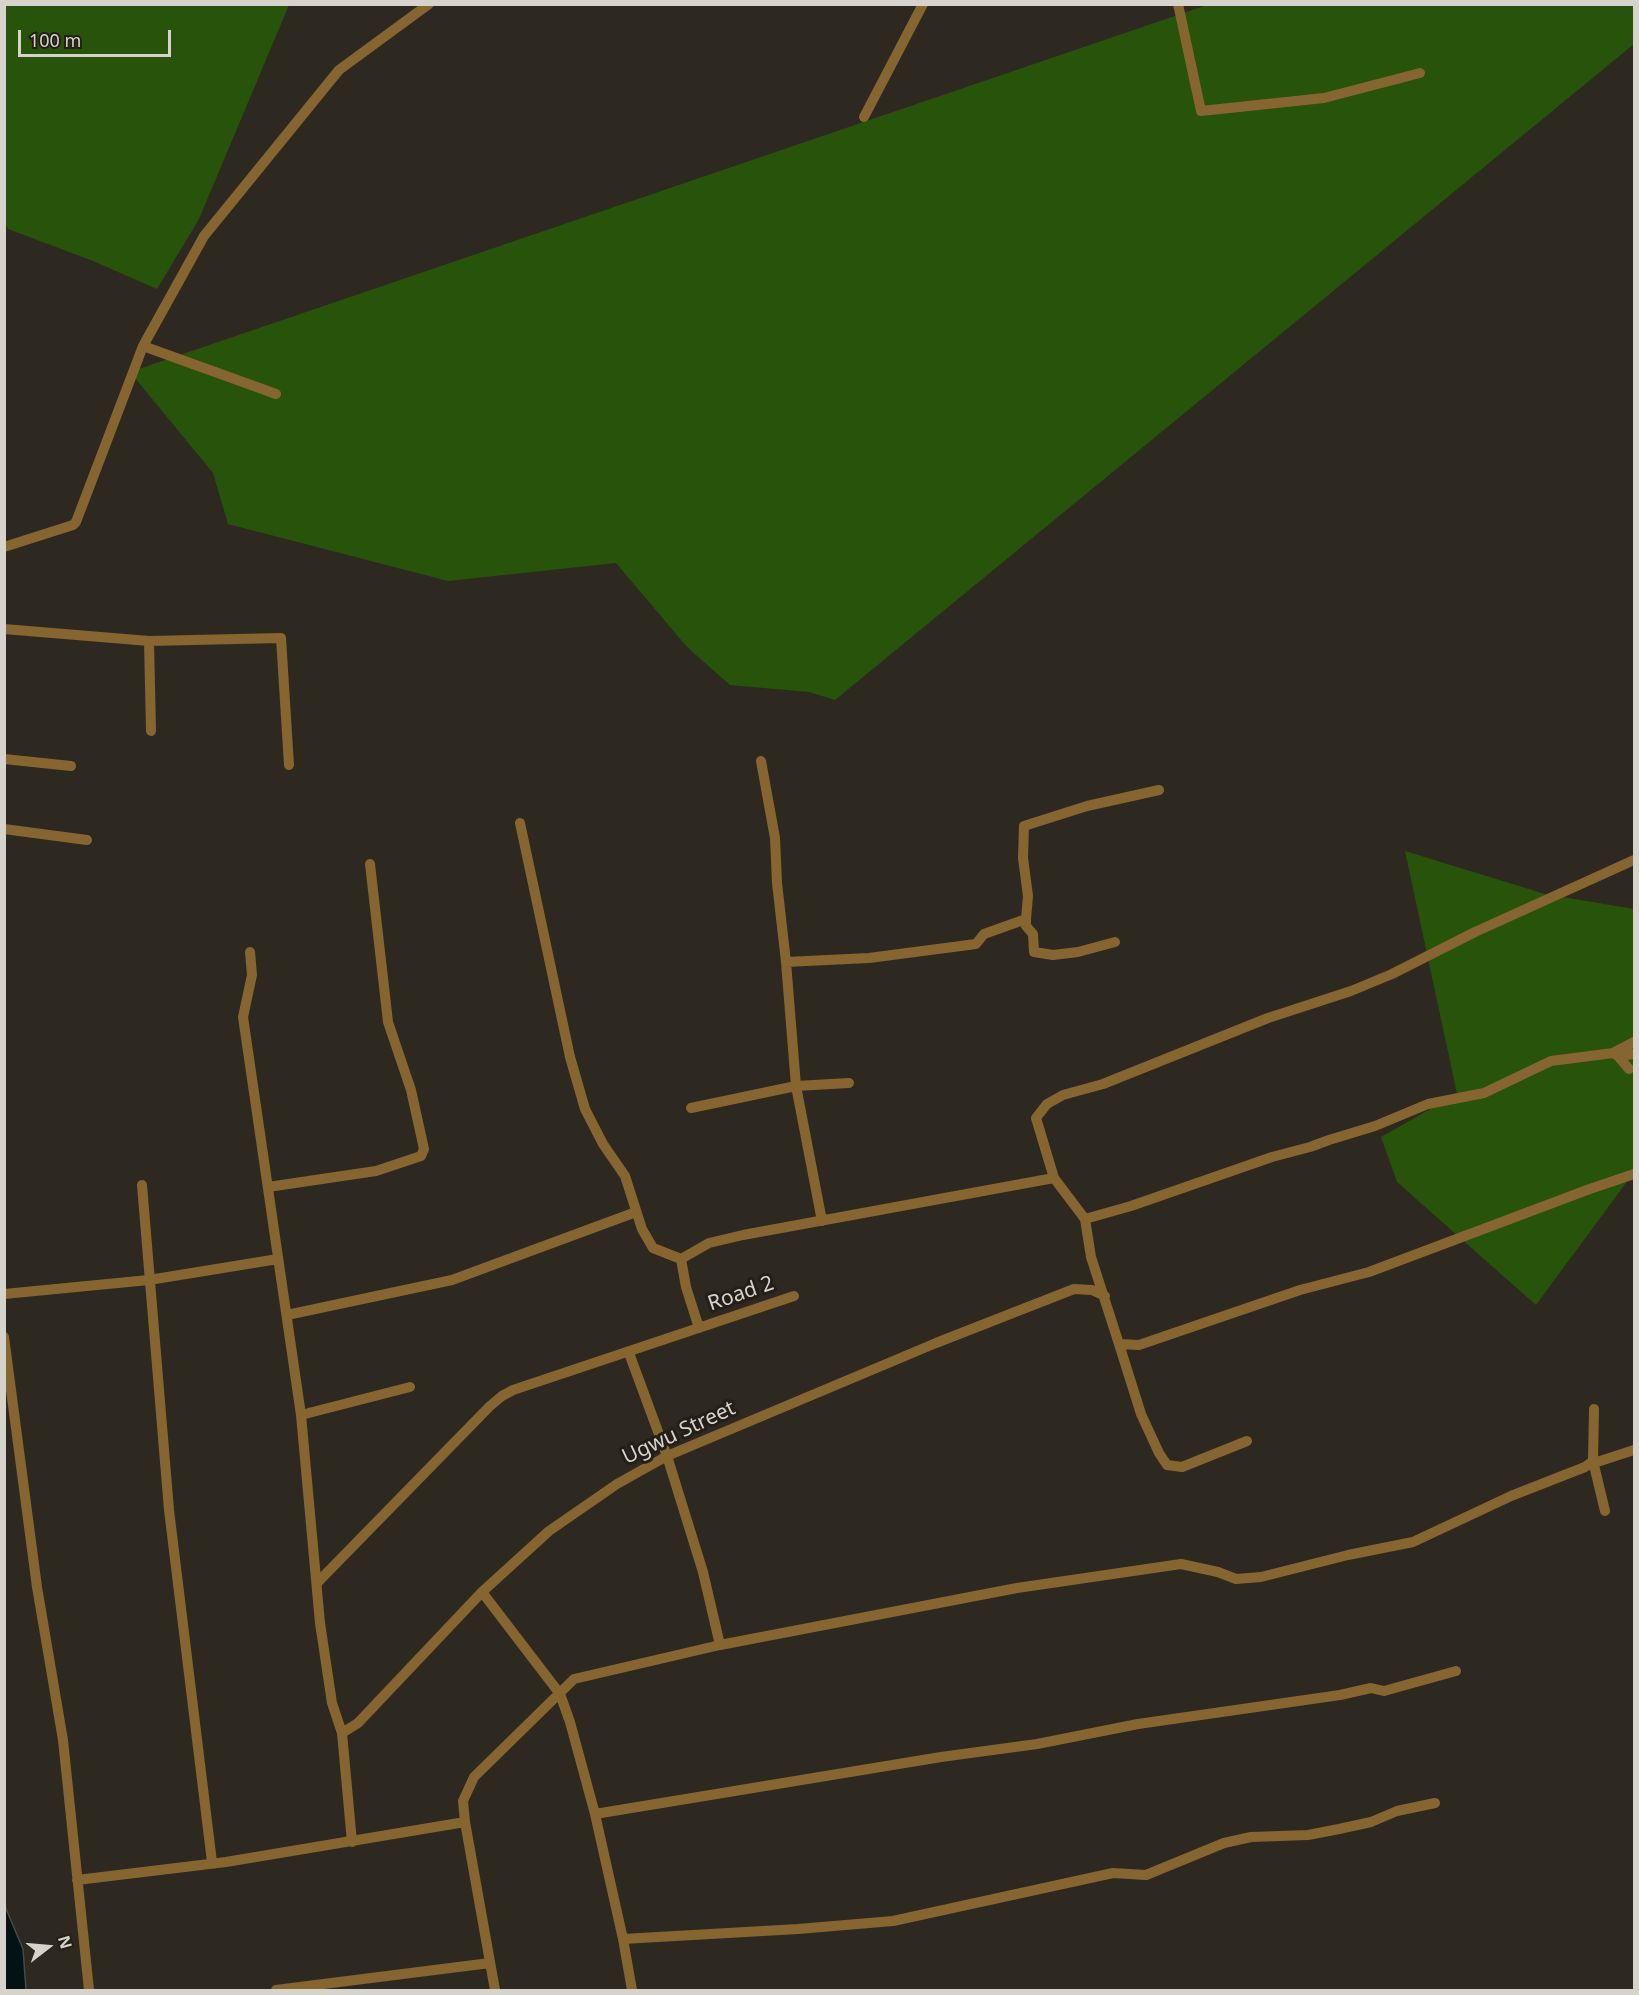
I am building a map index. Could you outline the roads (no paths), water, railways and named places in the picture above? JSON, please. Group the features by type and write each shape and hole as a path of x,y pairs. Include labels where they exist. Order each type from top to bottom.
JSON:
{"street":[{"path":"4,547 73,525 76,522 143,346 204,236 339,70 429,4"},
{"path":"864,117 923,4"},
{"path":"1178,4 1201,111 1324,98 1420,73"},
{"path":"143,346 276,394"},
{"path":"4,629 149,641 281,638 289,765"},
{"path":"149,641 151,731"},
{"path":"4,759 71,766"},
{"path":"761,761 775,838 777,883 796,1086 822,1221"},
{"path":"1115,942 1078,952 1053,955 1034,952 1033,934 1026,926 1028,896 1023,858 1024,826 1087,806 1159,790"},
{"path":"520,823 570,1057 585,1109 603,1144 625,1176 642,1229 653,1248 681,1259"},
{"path":"4,829 87,840"},
{"path":"1248,1441 1182,1467 1167,1464 1159,1453 1141,1414 1105,1296 1090,1257 1085,1219 1054,1178 1036,1118 1047,1104 1063,1095 1103,1084 1268,1018 1350,991 1392,974 1485,927 1635,860"},
{"path":"268,1187 376,1171 421,1156 424,1149 411,1090 388,1022 370,864"},
{"path":"786,962 869,958 976,944 984,934 1026,919"},
{"path":"250,952 252,975 243,1017 301,1414 320,1623 332,1703 342,1733 352,1842"},
{"path":"1616,1054 1635,1042"},
{"path":"1616,1054 1629,1069"},
{"path":"1085,1219 1131,1206 1272,1157 1375,1126 1428,1104 1484,1093 1551,1061 1635,1054"},
{"path":"691,1108 796,1086 849,1083"},
{"path":"1119,1344 1139,1345 1300,1290 1369,1272 1576,1193 1635,1174"},
{"path":"681,1259 709,1243 743,1235 1054,1178"},
{"path":"142,1185 169,1510 212,1862"},
{"path":"287,1315 452,1280 636,1212"},
{"path":"4,1294 149,1280 278,1259"},
{"path":"681,1259 686,1287 699,1328"},
{"name":"Ugwu Street","path":"342,1733 358,1723 482,1592 549,1531 617,1484 667,1456 936,1343 1074,1288 1092,1290 1105,1296"},
{"name":"Road 2","path":"316,1583 502,1396 513,1390 794,1296"},
{"path":"4,1337 37,1587 63,1740 89,1990"},
{"path":"629,1353 667,1456 703,1572 720,1645"},
{"path":"301,1414 410,1387"},
{"path":"1594,1409 1594,1462 1605,1511"},
{"path":"495,1990 463,1801 474,1778 574,1679 720,1645 1017,1588 1181,1564 1218,1572 1236,1579 1261,1577 1348,1555 1413,1542 1511,1496 1594,1462 1635,1450"},
{"path":"482,1592 560,1694 595,1814 632,1990"},
{"path":"595,1814 930,1759 1037,1744 1138,1724 1340,1695 1371,1688 1384,1690 1456,1671"},
{"path":"623,1939 798,1929 893,1920 1113,1873 1146,1875 1224,1843 1251,1837 1318,1833 1371,1822 1397,1811 1436,1803"},
{"path":"77,1880 226,1862 465,1822"},
{"path":"276,1990 490,1963"}]}
